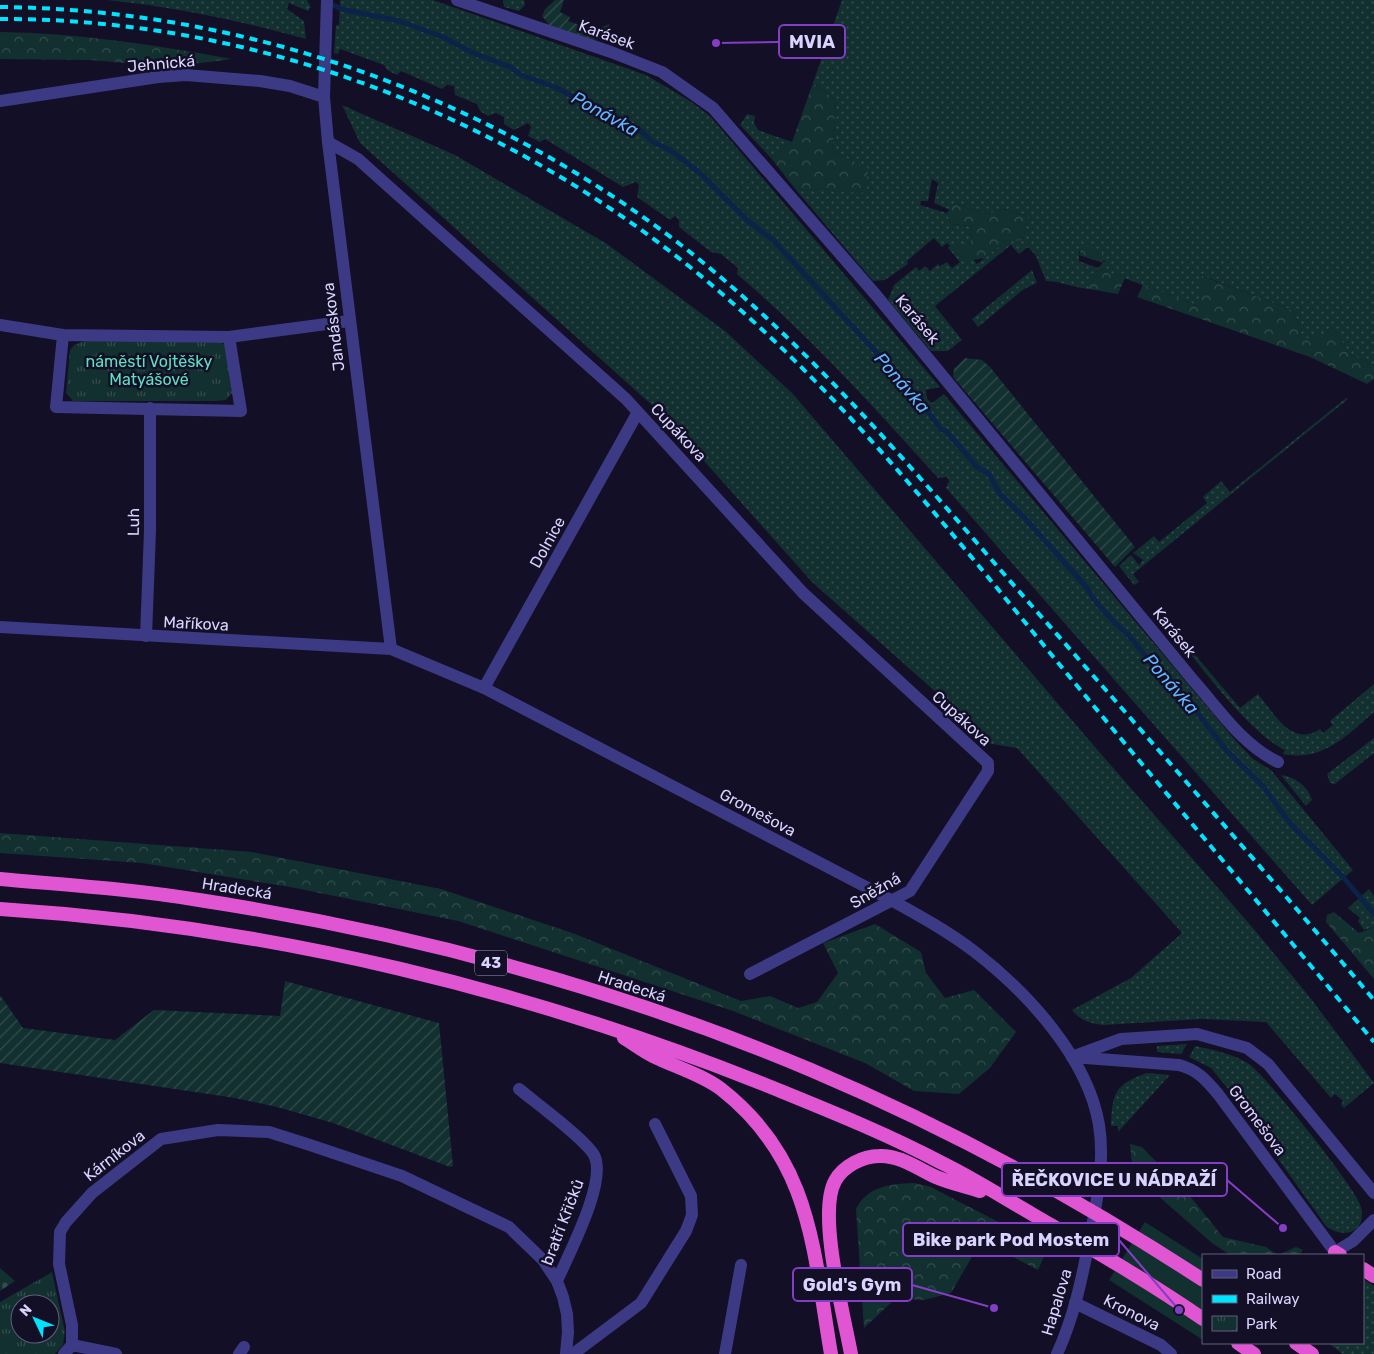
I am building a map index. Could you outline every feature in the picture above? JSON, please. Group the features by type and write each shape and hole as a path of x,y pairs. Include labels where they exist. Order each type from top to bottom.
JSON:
{"highway":[{"name":"Hradecká","path":"0,879 119,889 281,914 397,937 608,995 736,1040 813,1071 957,1138 1068,1197 1202,1279"},
{"name":"43","path":"0,909 136,922 317,950 446,979 604,1026 746,1077 852,1120 944,1164 1111,1260 1202,1318"},
{"path":"604,1026 652,1056 695,1074 720,1088 765,1131 786,1161 808,1220 831,1354"},
{"path":"851,1354 829,1229 829,1203 835,1181 856,1162 879,1156 904,1161 937,1177 1004,1199"},
{"path":"1239,1344 1254,1354"},
{"path":"1297,1344 1312,1354"}],"street":[{"name":"Jandáskova","path":"327,0 325,16 324,97 328,142 391,648"},
{"name":"Karásek","path":"457,0 611,52 662,72 713,108 876,295 1199,687 1248,742 1262,754 1278,762"},
{"name":"Jehnická","path":"0,101 158,77 186,75 260,81 290,86 324,97"},
{"name":"Cupákova","path":"328,142 358,159 638,412 803,593 988,763"},
{"path":"0,325 63,335 229,337 349,321"},
{"path":"63,335 56,406 241,410 229,337"},
{"name":"Luh","path":"146,636 150,531 150,408"},
{"name":"Dolnice","path":"484,688 638,412"},
{"name":"Maříkova","path":"0,627 391,648"},
{"name":"Gromešova","path":"391,648 484,688 891,900 946,932 1008,980 1041,1016 1072,1057 1179,1065 1192,1068 1202,1075 1242,1125 1338,1254 1374,1220"},
{"name":"Sněžná","path":"750,974 910,891 988,771 988,763"},
{"path":"1072,1057 1121,1039 1176,1034 1197,1034 1247,1048 1268,1064 1374,1193"},
{"name":"Hapalova","path":"1057,1354 1076,1303 1100,1178 1101,1150 1099,1123 1093,1102 1072,1057"},
{"name":"bratří Křičků","path":"519,1089 587,1146 597,1162 595,1184 588,1205 557,1281"},
{"path":"573,1354 641,1303 686,1231 692,1215 690,1196 655,1124"},
{"name":"Kárníkova","path":"116,1354 68,1349 72,1325 59,1264 60,1232 74,1211 92,1192 161,1140 218,1130 269,1132 402,1176 429,1188"},
{"name":"bratří Křičků","path":"429,1188 509,1226 543,1260 557,1281 564,1297 568,1332 566,1354"},
{"path":"725,1354 742,1265"},
{"name":"Kronova","path":"1076,1303 1161,1345 1171,1354"}],"green space":[{"path":"107,0 307,0 311,7 308,11 289,3 287,9 304,21 306,39 208,15"},
{"path":"340,0 433,0 646,75 690,101 710,116 940,387 926,390 927,399 932,403 944,394 1235,740 1253,759 1271,770 1353,870 1312,905 946,488 949,481 947,477 938,478 816,347 737,274 738,268 721,254 711,252 679,227 679,220 675,216 670,220 637,197 639,185 636,182 623,187 545,139 540,142 528,136 531,127 528,123 514,130 504,124 504,117 496,113 488,116 480,111 477,104 455,95 454,86 447,85 442,89 401,71 397,75 387,70 384,65 340,49 338,54 334,53 336,25 339,25"},
{"path":"503,0 524,0 525,5 519,11 504,7"},
{"path":"555,0 564,0 560,12 570,17 568,21 600,32 602,27 609,24 611,32 604,38 593,40 549,25 542,16 545,9"},
{"path":"842,0 1374,0 1374,365 1349,354 1336,331 1303,340 1294,311 1201,275 1201,307 1100,269 1089,276 1089,289 1046,281 1036,256 1028,247 1019,254 1011,245 935,306 962,340 948,351 931,351 888,300 894,285 916,267 919,271 925,266 930,271 938,264 940,266 947,262 952,268 960,262 948,248 950,246 947,243 942,247 934,238 907,261 908,264 885,280 873,281 796,190 866,192 867,168 832,151 836,100 813,83","holes":["932,179 938,183 934,203 950,210 954,203 988,214 1006,209 1028,217 1023,240 1011,237 977,264 961,245 971,242 972,226 951,224 947,213 920,205 921,201 928,201","1079,251 1105,261 1098,268 1079,261"]},
{"path":"0,32 59,35 117,41 232,59 170,67 90,60 0,59"},
{"path":"813,83 836,100 832,151 868,168 866,193 796,190 771,158 792,142"},
{"path":"342,105 455,155 607,244 725,331 793,394 1101,754 1253,928 1312,1000 1374,1083 1344,1108 1341,1105 1343,1101 1335,1094 1331,1098 1266,1022 1202,1019 1103,1025 1086,1021 1075,1014 1072,1010 1131,978 1182,933 1017,748 980,742 934,701 938,694 812,582 663,415 360,143"},
{"path":"747,114 755,116 754,123 758,130 792,142 771,158 740,125"},
{"path":"954,203 988,214 1006,209 1028,217 1023,240 1006,241 985,258 967,261 954,246 971,242 972,226 951,224 947,213"},
{"path":"1082,247 1094,247 1105,255 1103,263 1079,255"},
{"path":"1100,269 1125,278 1118,294 1089,289 1089,276"},
{"path":"1032,270 1037,283 1024,289 978,327 972,319"},
{"path":"1200,275 1294,311 1303,339 1336,331 1349,354 1374,365 1374,379 1367,384 1310,357 1137,297 1143,285 1201,307"},
{"name":"náměstí Vojtěšky Matyášové","path":"87,340 222,343 225,345 232,393 226,400 215,401 73,401 66,393 70,350 74,345"},
{"path":"965,358 982,360 990,367 1135,547 1115,567 953,377 954,369"},
{"path":"1346,398 1348,399 1133,574 1139,582 1134,585 1119,566 1131,555 1139,565 1143,560 1133,553 1154,536 1159,542 1207,503 1203,497 1221,481 1230,492"},
{"path":"1169,624 1240,708 1258,694 1284,726 1292,731 1310,734 1320,729 1323,733 1333,725 1330,721 1374,684 1374,712 1343,738 1322,751 1297,755 1283,754 1285,750 1270,741 1255,728 1223,694 1167,625"},
{"path":"1374,738 1374,753 1335,784 1330,783 1327,774"},
{"path":"1281,775 1296,780 1304,786 1312,800 1306,806"},
{"path":"0,833 252,852 441,889 575,934 741,1001 770,996 798,1008 817,1002 838,973 823,943 875,924 921,952 926,973 945,998 974,990 1016,1032 990,1068 959,1094 914,1091 865,1063 733,1011 458,921 290,887 142,863 0,853"},
{"path":"1369,889 1374,896 1374,927 1364,930 1358,921 1360,918 1348,908"},
{"path":"1334,912 1359,933 1374,927 1374,979 1326,922 1327,915"},
{"path":"285,981 439,1023 453,1166 450,1167 333,1123 277,1107 235,1098 0,1063 0,995 23,1028 115,1040 154,1010 280,1016"},
{"path":"1187,1044 1181,1054 1157,1052 1157,1046"},
{"path":"1195,1046 1223,1053 1249,1064 1274,1089 1329,1157 1356,1196 1361,1207 1362,1216 1357,1228 1347,1233 1333,1230 1326,1226 1229,1090 1211,1068 1189,1057"},
{"path":"1147,1073 1170,1075 1118,1132 1118,1126 1111,1126 1114,1098 1117,1091 1128,1081"},
{"path":"1130,1144 1142,1147 1189,1195 1223,1237 1266,1247 1276,1254 1228,1254 1212,1243 1133,1174"},
{"path":"914,1183 931,1187 1048,1248 1038,1270 990,1245 981,1253 976,1250 951,1293 924,1300 902,1299 893,1301 864,1328 856,1209 866,1195 873,1191 897,1184"},
{"path":"1145,1222 1202,1258 1202,1339 1109,1280"},
{"path":"1296,1247 1303,1250 1300,1254 1280,1254"},
{"path":"0,1268 15,1281 0,1291"},
{"path":"52,1272 57,1294 14,1294"},
{"path":"1364,1280 1374,1286 1374,1354 1343,1354 1329,1344 1364,1344"},
{"path":"10,1296 10,1344 60,1344 60,1309 65,1332 63,1345 55,1354 0,1354 0,1302"}],"waterway":[{"name":"Ponávka","path":"329,3 341,9 399,21 443,37 473,53 510,67 521,75 555,87 595,108 603,110 642,132 653,142 670,150 700,173 749,222 772,239 912,391 941,429 947,432 977,467 989,474 1000,494 1022,515 1088,589 1100,606 1127,633 1166,682 1196,711 1227,751 1263,786 1289,822 1343,877 1374,914"}],"railway":[{"path":"0,7 91,12 182,24 272,44 360,71 445,105 527,145 606,192 681,245 730,285 776,327 865,417 1204,802 1374,1000"},
{"path":"0,19 99,24 198,38 295,61 389,93 480,133 568,181 650,237 728,299 774,341 819,385 904,477 1374,1042"}],"place":[{"name":"MVIA","path":"716,43"},
{"name":"ŘEČKOVICE U NÁDRAŽÍ","path":"1283,1228"},
{"name":"Gold's Gym","path":"994,1308"},
{"name":"Bike park Pod Mostem","path":"1179,1310"}]}
